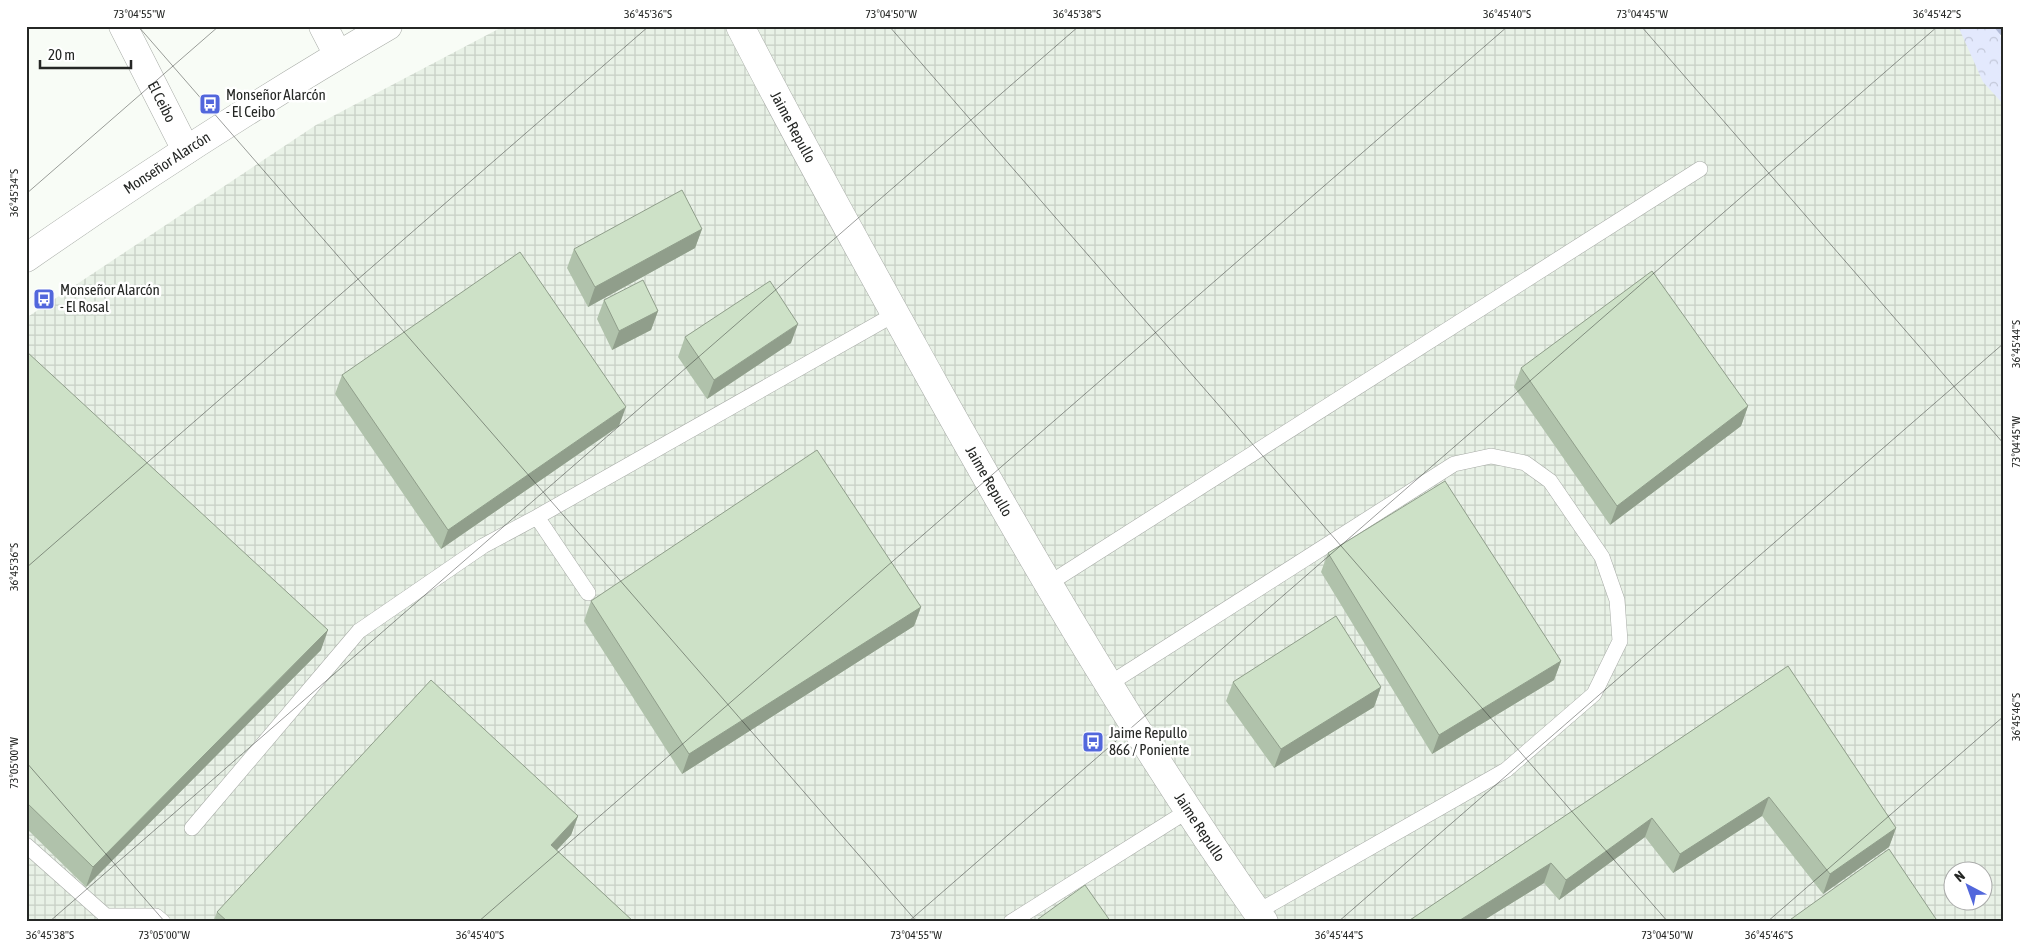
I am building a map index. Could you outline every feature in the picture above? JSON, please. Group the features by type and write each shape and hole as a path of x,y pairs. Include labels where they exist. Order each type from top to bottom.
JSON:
{"street":[{"name":"El Ceibo","path":"124,26 186,150"},
{"path":"323,26 338,55"},
{"name":"Monseñor Alarcón","path":"27,254 256,104 388,26"},
{"name":"Jaime Repullo","path":"740,26 895,314 1048,584 1189,810 1260,917"}],"lane":[{"path":"1048,584 1700,168"},
{"path":"192,828 359,631 483,546 895,314"},
{"path":"1109,684 1454,464 1492,456 1525,463 1550,482 1602,557 1617,600 1620,641 1594,694 1506,770 1260,917"},
{"path":"537,517 588,593"},
{"path":"1011,922 1189,810"},
{"path":"26,845 104,919 156,916 163,922"}],"shaded area":[{"path":"504,26 1958,26 2004,89 2004,922 26,922 26,318 316,125"}],"green space":[{"path":"1958,26 1997,26 2004,48 2004,105 1983,82"}],"building":[{"path":"682,190 702,229 595,287 574,249"},
{"path":"520,252 626,407 448,530 342,375"},
{"path":"1652,271 1748,406 1617,506 1521,368"},
{"path":"643,280 658,311 619,331 604,300"},
{"path":"770,281 798,324 714,380 685,337"},
{"path":"26,351 328,630 93,867 26,802"},
{"path":"817,450 921,607 689,754 591,601"},
{"path":"1445,481 1561,661 1439,735 1328,553"},
{"path":"1336,616 1381,687 1281,749 1233,682"},
{"path":"1788,666 1896,828 1830,874 1769,797 1680,854 1652,818 1566,880 1551,863 1457,922 1407,922"},
{"path":"431,680 578,816 551,845 634,922 228,922 217,912"},
{"path":"1889,849 1938,922 1787,922"},
{"path":"1085,885 1111,922 1034,922"}],"waterway":[{"path":"1999,26 2004,32"}],"place":[{"name":"Monseñor Alarcón - El Ceibo","path":"210,104"},
{"name":"Monseñor Alarcón - El Rosal","path":"44,299"},
{"name":"Jaime Repullo 866 / Poniente","path":"1093,742"}]}
